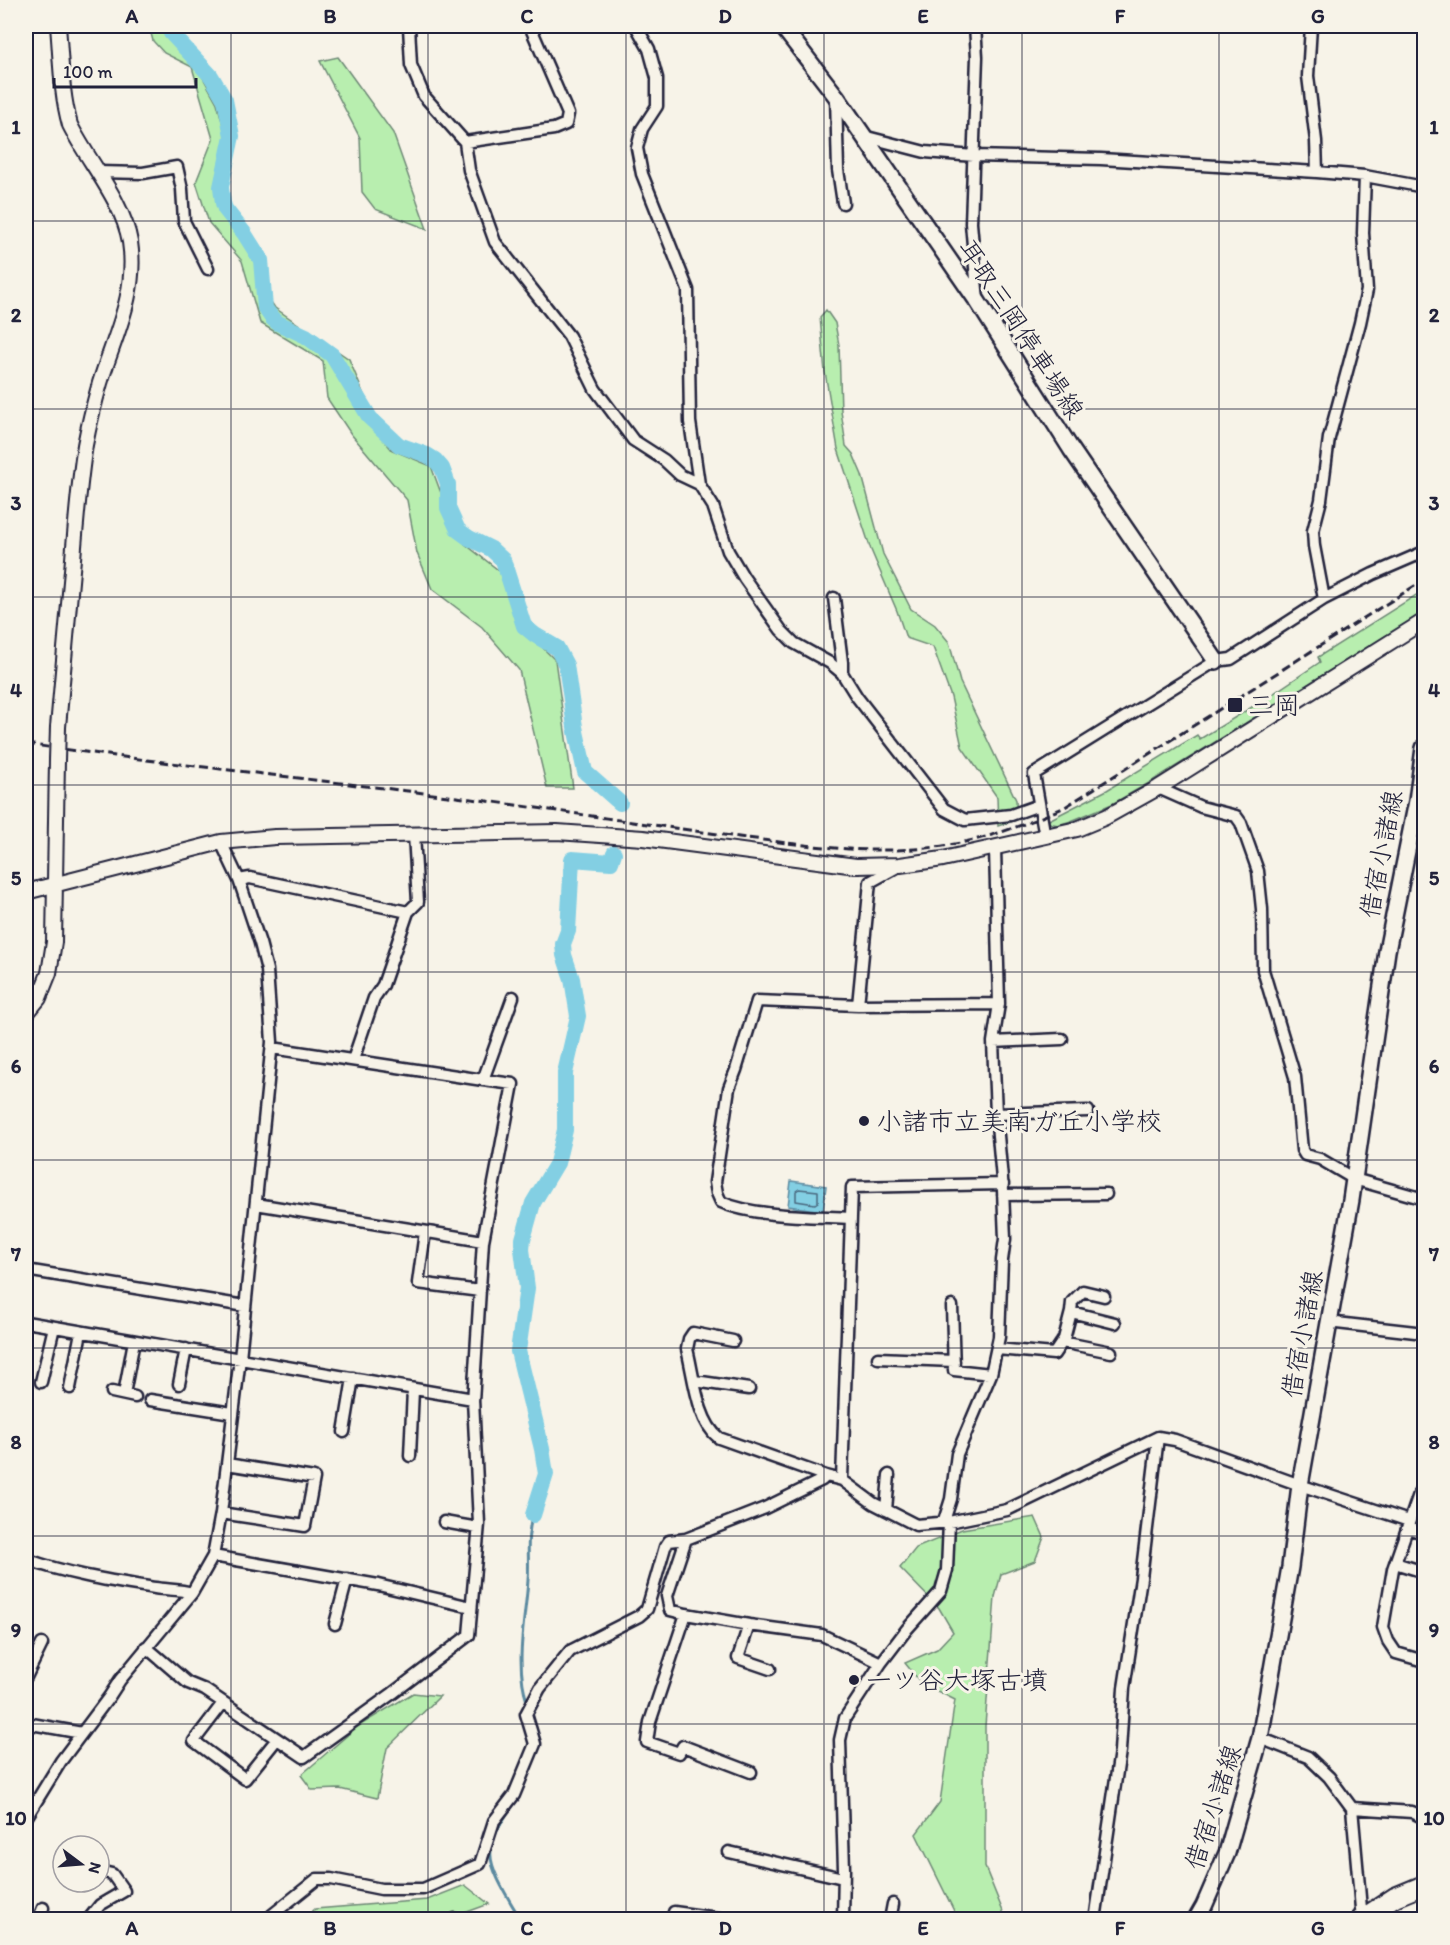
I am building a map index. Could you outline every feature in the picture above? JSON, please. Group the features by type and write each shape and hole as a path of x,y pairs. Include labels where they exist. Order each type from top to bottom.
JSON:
{"highway":[{"path":"1362,1919 1395,1897 1425,1886"}],"main road":[{"name":"耳取三岡停車場線","path":"782,26 836,96 978,302 1071,449 1216,661"},
{"name":"借宿小諸線","path":"1196,1920 1227,1852 1260,1738 1290,1567 1300,1485 1353,1179 1385,961 1417,801 1425,748"}],"street":[{"path":"26,1014 39,998 50,974 54,942 58,727 79,487 94,404 126,309 131,284 129,242 122,218 111,195 79,143 65,109 58,26"},
{"path":"409,26 411,65 424,96 465,142 469,170 495,242 569,336 595,389 633,440 664,460 680,475 699,484"},
{"path":"465,142 554,129 566,124 568,114 530,26"},
{"path":"636,26 649,49 657,78 657,106 642,129 637,148 642,174 688,290 690,422 699,484 713,506 728,551 781,630 794,643 830,663 842,673 944,809 965,819 1011,814 1039,805"},
{"path":"975,26 977,57 971,223 978,302"},
{"path":"1311,26 1308,76 1316,141 1317,172"},
{"path":"836,96 838,170 843,203"},
{"path":"863,136 926,152 974,156 1101,159 1317,172 1365,176 1425,188"},
{"path":"97,172 143,173 177,167 182,189 184,221 208,269"},
{"path":"1324,599 1313,531 1321,500 1329,438 1367,290 1363,233 1365,176"},
{"path":"1045,837 1034,774 1216,661 1231,659 1324,599 1373,574 1425,552"},
{"path":"834,598 842,673"},
{"path":"26,892 221,842 275,837 557,832 643,838 855,866 900,866 943,859 1077,829 1106,817 1158,788 1425,621"},
{"path":"1158,788 1201,807 1236,816 1241,823 1258,870 1262,909 1263,970 1294,1077 1302,1150 1305,1155 1320,1160 1353,1179 1425,1199"},
{"path":"352,1060 408,912 418,902 414,834"},
{"path":"26,1818 29,1805 146,1647 192,1593 213,1556 221,1513 240,1358 272,1048 267,970 239,880 221,842"},
{"path":"843,1920 840,1740 845,1718 881,1663 941,1591 947,1570 946,1521 957,1454 991,1374 999,1337 1005,1239 993,1042 999,1004 995,848"},
{"path":"858,1005 870,882 900,866"},
{"path":"239,880 250,878 408,912"},
{"path":"483,1080 513,997"},
{"path":"850,1218 732,1207 721,1202 717,1193 716,1182 729,1088 758,1001 858,1005 999,1004"},
{"path":"993,1042 1062,1039"},
{"path":"146,1647 188,1683 205,1690 304,1757 469,1635 478,1528 473,1402 483,1241 513,1084 272,1048"},
{"path":"996,1114 1088,1111"},
{"path":"842,1480 852,1187 1003,1189 1106,1194"},
{"path":"256,1204 483,1241"},
{"path":"425,1232 418,1283 480,1291"},
{"path":"26,1270 245,1306"},
{"path":"997,1349 1054,1354 1062,1342 1072,1302 1083,1291 1104,1296"},
{"path":"952,1306 954,1370 991,1374"},
{"path":"1071,1312 1115,1323"},
{"path":"26,1322 473,1399 473,1402"},
{"path":"1328,1322 1425,1334"},
{"path":"41,1382 54,1327"},
{"path":"70,1388 81,1332"},
{"path":"733,1341 693,1334 689,1339 687,1349 702,1416 709,1428 719,1438 842,1480 873,1503 916,1525 1007,1510 1158,1437 1174,1440 1300,1485 1425,1533"},
{"path":"134,1341 118,1393 135,1397"},
{"path":"1062,1342 1111,1352"},
{"path":"179,1384 186,1349"},
{"path":"878,1358 954,1361"},
{"path":"344,1432 353,1378"},
{"path":"695,1382 749,1389"},
{"path":"410,1456 413,1390"},
{"path":"150,1400 232,1413"},
{"path":"1095,1920 1120,1751 1124,1689 1141,1578 1158,1437"},
{"path":"221,1513 305,1526 314,1478 227,1464"},
{"path":"886,1510 888,1475"},
{"path":"270,1920 272,1915 317,1879 331,1879 381,1889 423,1888 480,1864 494,1821 514,1795 535,1744 526,1714 540,1688 570,1651 639,1616 647,1609 665,1547 669,1541 686,1539 765,1508 826,1476"},
{"path":"1425,1480 1395,1563 1383,1627 1396,1653 1425,1661"},
{"path":"444,1522 478,1528"},
{"path":"686,1539 667,1596 670,1610 749,1625 822,1635 881,1663"},
{"path":"213,1556 314,1572 471,1606"},
{"path":"26,1559 59,1569 192,1593"},
{"path":"1395,1563 1425,1572"},
{"path":"335,1624 347,1580"},
{"path":"686,1614 650,1722 647,1742 679,1753 683,1746 751,1772"},
{"path":"749,1625 738,1658 770,1669"},
{"path":"26,1677 42,1644"},
{"path":"223,1703 194,1741 245,1779 277,1739"},
{"path":"26,1724 82,1733"},
{"path":"1260,1738 1308,1757 1329,1777 1352,1808 1362,1919"},
{"path":"1352,1808 1412,1812 1425,1818"},
{"path":"729,1852 843,1878"},
{"path":"88,1920 100,1905 124,1891 111,1874"},
{"path":"890,1920 893,1904"},
{"path":"38,1920 43,1908"},
{"path":"674,1912 732,1920"}],"green space":[{"path":"149,26 167,26 186,47 217,103 228,143 222,170 220,207 249,244 256,259 258,282 275,308 349,359 382,438 392,450 431,466 445,504 465,544 502,573 520,612 542,647 555,660 573,788 547,788 519,670 482,627 432,589 417,553 407,500 351,434 327,398 323,361 260,323 242,261 209,223 196,182 213,139 192,67 164,53 153,41"},
{"path":"338,57 393,133 427,229 375,209 362,192 360,138 320,61"},
{"path":"826,310 835,323 839,345 841,411 846,446 853,454 862,475 883,554 911,609 935,625 949,642 960,682 1016,800 1017,820 998,826 997,797 962,747 951,697 933,647 906,638 871,550 838,449 825,372 820,317"},
{"path":"1424,590 1424,612 1149,783 1112,804 1071,821 1058,825 1047,821 1107,790 1197,735 1200,739 1320,662 1318,657"},
{"path":"1035,1517 1044,1537 1035,1561 1001,1574 995,1597 985,1726 985,1867 1006,1919 956,1919 916,1834 940,1802 955,1700 921,1683 905,1663 937,1649 953,1632 939,1608 900,1568 916,1548 962,1529"},
{"path":"413,1693 440,1696 387,1748 377,1798 340,1789 312,1790 301,1775 357,1727"},
{"path":"465,1885 489,1904 448,1919 303,1920 315,1909 427,1900"}],"water":[{"path":"791,1181 826,1186 823,1211 788,1206"}],"waterway":[{"path":"168,26 171,33 211,76 225,100 232,136 221,187 223,203 261,260 265,308 278,323 306,336 332,355 370,418 399,445 427,455 442,468 448,484 448,508 458,530 491,549 503,560 524,626 557,648 566,665 575,727 585,772 620,803"},
{"path":"533,1515 546,1474 518,1351 527,1288 522,1249 523,1239 533,1203 557,1163 565,1130 565,1073 578,1016 563,944 568,931 572,859 611,862 614,853"},
{"path":"528,1705 521,1658 528,1580 528,1540 533,1515"},
{"path":"511,1808 496,1834 491,1858 502,1886 521,1920"}],"railway":[{"path":"26,744 472,799 794,844 877,850 932,847 987,837 1065,807 1424,580"}],"place":[{"name":"三岡","path":"1235,705"},
{"name":"小諸市立美南ガ丘小学校","path":"864,1121"},
{"name":"一ツ谷大塚古墳","path":"854,1680"}]}
